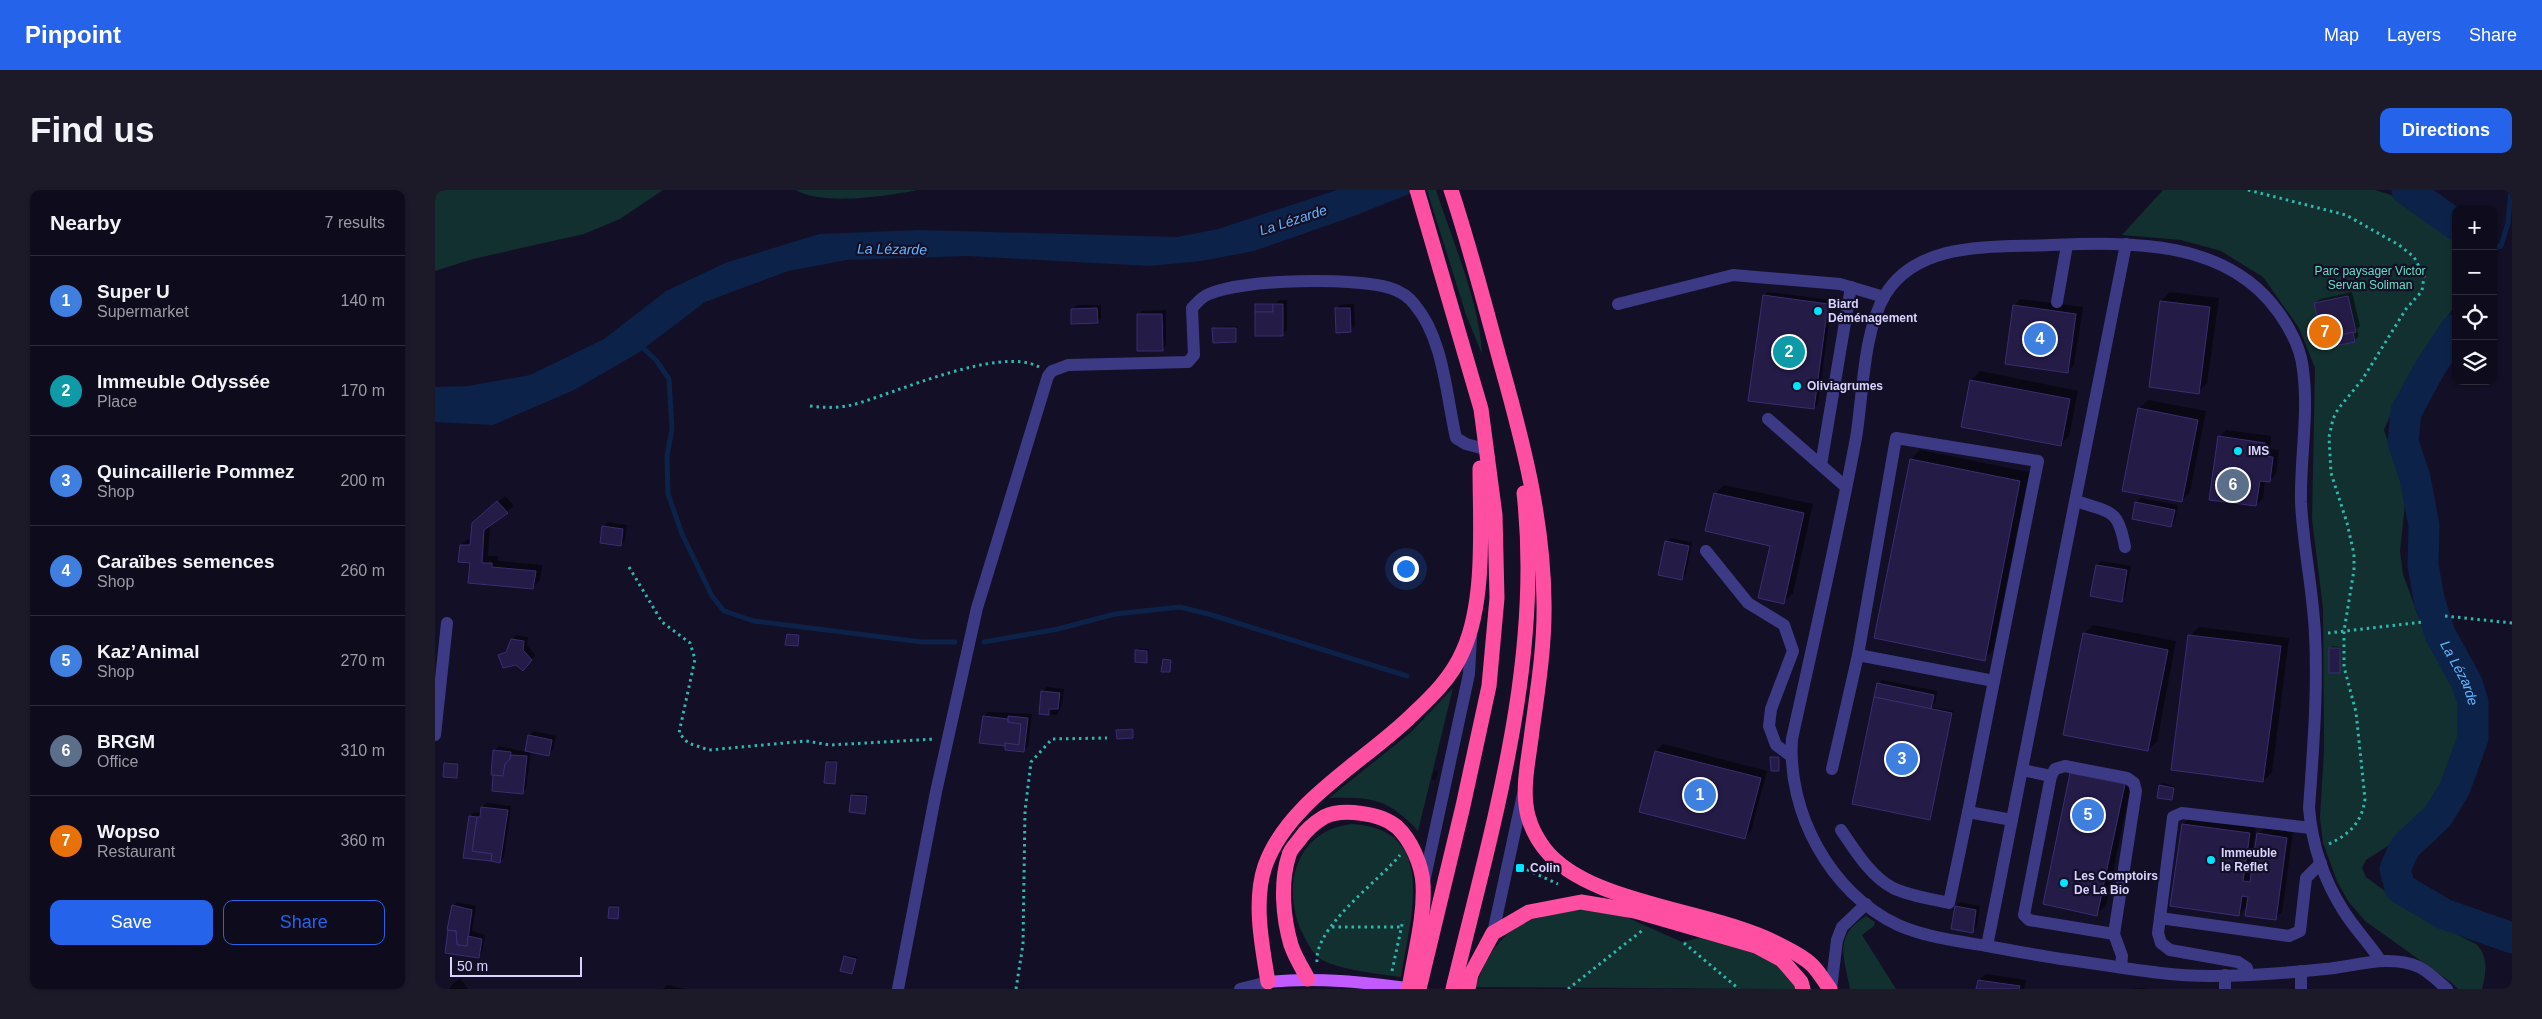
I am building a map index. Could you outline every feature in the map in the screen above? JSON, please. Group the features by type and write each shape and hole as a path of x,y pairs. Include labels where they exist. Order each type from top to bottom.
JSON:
{"highway":[{"path":"1417,190 1437,251 1481,408 1495,514 1497,588 1489,686 1465,797 1419,989"},
{"path":"1451,190 1469,244 1514,412 1531,479 1540,533 1544,603 1539,679 1526,780 1528,816 1537,838 1554,860 1566,870 1588,883 1633,898 1736,925 1768,938 1812,965 1831,989"},
{"path":"1268,982 1261,924 1260,890 1265,866 1282,830 1320,793 1400,727 1436,693 1452,672 1471,630 1477,598 1481,408"},
{"path":"1453,989 1516,716 1528,600 1528,531 1514,412"},
{"path":"1308,979 1291,946 1286,917 1284,885 1289,854 1307,829 1326,816 1354,812 1380,818 1396,826 1410,843 1423,883 1421,916 1409,989"},
{"path":"1467,989 1471,974 1493,933 1529,912 1557,905 1595,902 1635,911 1756,946 1782,960 1801,982 1803,989"}],"main road":[{"path":"1268,982 1324,979 1368,982 1413,989"}],"street":[{"path":"1987,946 2126,244"},
{"path":"2380,960 2344,910 2321,863 2311,828 2309,808 2315,634 2301,500 2306,406 2303,367 2299,348 2288,326 2266,294 2225,264 2184,252 2126,244 2006,247 1938,254 1901,272 1884,296 1872,326 1846,487 1792,739 1791,756 1803,814 1822,856 1847,888 1866,904 1882,916 1925,934 1987,946 2171,974 2225,975 2301,971 2380,960 2420,968 2447,989"},
{"path":"2057,302 2067,245"},
{"path":"1617,304 1733,275 1840,284 1884,296"},
{"path":"897,989 977,608 1050,373 1068,365 1188,362 1194,355 1192,308 1200,298 1224,288 1291,282 1348,282 1389,287 1403,293 1415,304 1429,326 1440,361 1456,438 1481,448"},
{"path":"1821,465 1851,287"},
{"path":"1768,419 1846,487"},
{"path":"1833,769 1858,655 1896,438 2037,461 1949,903 1919,897 1891,887 1866,865 1841,830"},
{"path":"2076,501 2112,513 2120,521 2125,548"},
{"path":"1707,551 1748,603 1784,625 1793,650 1771,709 1769,726 1776,745 1791,756"},
{"path":"435,735 447,623"},
{"path":"1423,883 1469,674 1471,630"},
{"path":"1858,655 1994,681"},
{"path":"2115,934 2029,920 2024,914 2051,776 2055,769 2065,766 2127,778 2134,783 2136,791 2115,934 2122,956 2121,967"},
{"path":"2022,770 2051,776"},
{"path":"1493,933 1526,780"},
{"path":"1968,812 2012,820"},
{"path":"2248,974 2247,968 2238,962 2164,947 2158,938 2172,822 2176,814 2182,813 2311,828"},
{"path":"2160,918 2289,936 2295,935 2300,931 2306,878 2321,863"},
{"path":"1831,989 1837,940 1843,927 1866,904"},
{"path":"2301,971 2301,989"},
{"path":"2225,975 2225,989"},
{"path":"1240,989 1268,982"}],"path":[{"path":"2248,190 2346,215 2399,245 2414,257 2424,276 2422,291 2406,309 2362,380 2338,410 2330,427 2328,454 2331,473 2347,523 2354,554 2354,570 2344,631 2344,667 2356,712 2365,798 2364,811 2359,822 2341,838 2317,849"},
{"path":"810,406 827,408 851,405 969,367 1011,362 1035,365 1050,373"},
{"path":"629,566 662,622 690,643 695,659 679,733 688,743 709,750 806,741 830,745 948,740"},
{"path":"2445,616 2512,623"},
{"path":"2315,634 2423,622"},
{"path":"1016,989 1023,944 1025,810 1031,762 1052,739 1107,738"},
{"path":"1324,979 1317,961 1317,950 1332,927 1390,868 1410,843"},
{"path":"1332,927 1402,927"},
{"path":"1568,989 1644,929"}],"green space":[{"path":"435,190 663,190 620,219 584,234 473,259 435,271"},
{"path":"796,190 917,190 873,197 838,199 807,195"},
{"path":"1427,190 1436,190 1464,272 1476,314 1482,354 1466,315"},
{"name":"Parc paysager Victor Servan Soliman","path":"2163,190 2375,190 2418,207 2452,231 2452,310 2391,414 2384,430 2406,495 2400,551 2403,574 2426,638 2457,686 2464,704 2465,723 2462,746 2453,769 2434,805 2419,822 2394,842 2366,860 2362,868 2366,877 2417,915 2476,944 2485,960 2485,977 2482,989 2458,989 2365,921 2348,901 2337,881 2323,843 2320,818 2324,749 2323,608 2312,519 2315,368 2299,328 2263,277 2221,251 2181,240 2122,235"},
{"path":"1453,688 1418,831 1397,812 1378,802 1356,798 1329,798 1410,733"},
{"path":"1352,824 1380,830 1398,842 1409,859 1413,881 1413,904 1401,977 1350,969 1322,960 1308,944 1296,914 1293,897 1294,879 1298,863 1306,849 1318,837 1333,828"},
{"path":"1589,909 1619,914 1682,942 1708,936 1728,940 1775,961 1792,978 1796,989 1475,987 1494,949 1505,936 1517,927 1548,915"},
{"path":"1866,916 1875,922 1874,926 1862,935 1896,989 1850,989 1843,948 1849,931"}],"water":[{"path":"1337,190 1419,190 1354,216 1254,251 1201,261 1150,266 968,256 847,260 788,271 705,302 638,353 574,390 493,425 435,422 435,387 468,386 530,375 604,339 666,291 725,263 819,234 920,230 1177,237 1218,229"}],"building":[{"path":"1763,295 1828,304 1814,409 1748,401"},
{"path":"2348,296 2356,332 2341,335 2337,319 2318,323 2314,303"},
{"path":"2160,301 2210,307 2199,394 2149,387"},
{"path":"1255,304 1273,304 1273,312 1255,312"},
{"path":"1273,304 1283,304 1283,336 1255,336 1255,312 1273,312"},
{"path":"2013,305 2076,314 2068,373 2005,364"},
{"path":"1097,308 1098,323 1071,324 1071,309"},
{"path":"1335,308 1350,308 1351,332 1336,333"},
{"path":"1137,314 1162,314 1163,351 1137,351"},
{"path":"2337,319 2341,335 2353,332 2355,342 2324,348 2322,339 2331,337 2325,321"},
{"path":"2325,321 2331,337 2322,339 2318,323"},
{"path":"1212,328 1236,328 1236,342 1213,343"},
{"path":"1970,380 2070,399 2061,446 1961,427"},
{"path":"2138,408 2198,420 2182,502 2122,491"},
{"path":"2218,436 2265,443 2264,456 2273,457 2270,482 2260,481 2256,506 2209,500"},
{"path":"1910,459 2020,481 1985,661 1874,638"},
{"path":"1714,493 1804,513 1784,604 1758,598 1770,546 1705,531"},
{"path":"497,501 508,513 484,530 482,563 492,563 492,567 536,571 533,589 468,583 470,563 458,562 460,545 470,545 472,523"},
{"path":"2135,502 2175,510 2171,527 2132,519"},
{"path":"602,526 623,529 621,546 600,543"},
{"path":"1665,541 1689,546 1682,580 1658,575"},
{"path":"2096,565 2127,570 2122,602 2090,596"},
{"path":"2083,633 2168,650 2148,751 2063,735"},
{"path":"787,634 799,635 798,646 785,645"},
{"path":"2188,635 2281,646 2263,782 2171,770"},
{"path":"511,639 524,641 523,650 532,660 523,671 516,665 503,668 498,655 506,652"},
{"path":"2329,648 2340,648 2340,673 2329,673"},
{"path":"1135,650 1147,651 1147,663 1135,662"},
{"path":"1163,659 1171,660 1170,672 1161,672"},
{"path":"1877,683 1934,695 1931,709 1874,697"},
{"path":"1041,691 1060,693 1058,709 1049,709 1049,715 1039,714"},
{"path":"1874,697 1952,713 1930,820 1852,804"},
{"path":"983,716 1008,719 1008,722 1021,724 1019,745 1005,743 1005,746 979,743"},
{"path":"1008,716 1028,718 1024,752 1005,750 1005,743 1019,745 1021,724 1008,722"},
{"path":"1133,729 1133,738 1117,739 1116,730"},
{"path":"528,735 552,740 549,756 525,751"},
{"path":"493,750 511,752 510,759 505,764 503,776 491,775"},
{"path":"1655,751 1761,778 1745,839 1639,812"},
{"path":"511,755 527,756 523,794 492,791 493,775 503,776 505,764"},
{"path":"1770,757 1779,757 1779,771 1771,771"},
{"path":"826,762 837,762 835,784 824,783"},
{"path":"444,763 458,764 457,778 443,777"},
{"path":"2070,773 2125,784 2097,916 2043,904"},
{"path":"2159,785 2174,788 2172,800 2157,798"},
{"path":"851,795 867,796 865,814 849,812"},
{"path":"481,807 508,810 500,863 491,861 492,854 472,851 477,817 480,817"},
{"path":"469,816 477,817 472,851 492,854 491,861 463,858"},
{"name":"Immeuble le Reflet","path":"2182,824 2250,833 2243,881 2250,882 2257,833 2287,838 2276,920 2245,916 2248,897 2242,896 2239,916 2170,906"},
{"path":"452,905 472,910 467,946 457,945 456,931 447,930"},
{"path":"1955,906 1976,910 1973,933 1951,929"},
{"path":"609,907 619,907 618,919 608,918"},
{"path":"448,930 456,931 457,945 467,946 468,936 482,939 479,958 445,953"},
{"path":"844,956 856,959 852,974 840,971"},
{"path":"1978,980 2020,986 2019,989 1976,989"}],"waterway":[{"name":"La Lézarde","path":"2407,190 2452,222"},
{"path":"2497,247 2501,246 2508,223 2511,190"},
{"name":"La Lézarde","path":"2452,335 2430,368 2406,412 2403,442 2415,478 2424,525 2423,565 2429,599 2440,634 2467,683 2473,702 2473,738 2455,788 2438,816 2405,847 2395,869 2400,888 2444,914 2512,938"},
{"path":"640,345 656,360 669,379 672,429 667,456 668,494 682,534 712,596 724,611 754,621 922,642 955,642"},
{"path":"984,642 1058,629 1115,614 1180,607 1212,615 1407,676"}],"place":[{"name":"Biard Déménagement","path":"1818,311"},
{"name":"Wopso","path":"2325,332"},
{"name":"Caraïbes semences","path":"2040,339"},
{"name":"Immeuble Odyssée","path":"1789,352"},
{"name":"Oliviagrumes","path":"1797,386"},
{"name":"IMS","path":"2238,451"},
{"name":"BRGM","path":"2233,485"},
{"name":"Quincaillerie Pommez","path":"1902,759"},
{"name":"Super U","path":"1700,795"},
{"name":"Kaz’Animal","path":"2088,815"},
{"name":"Immeuble le Reflet","path":"2211,860"},
{"name":"Colin","path":"1520,868"},
{"name":"Les Comptoirs De La Bio","path":"2064,883"}]}
